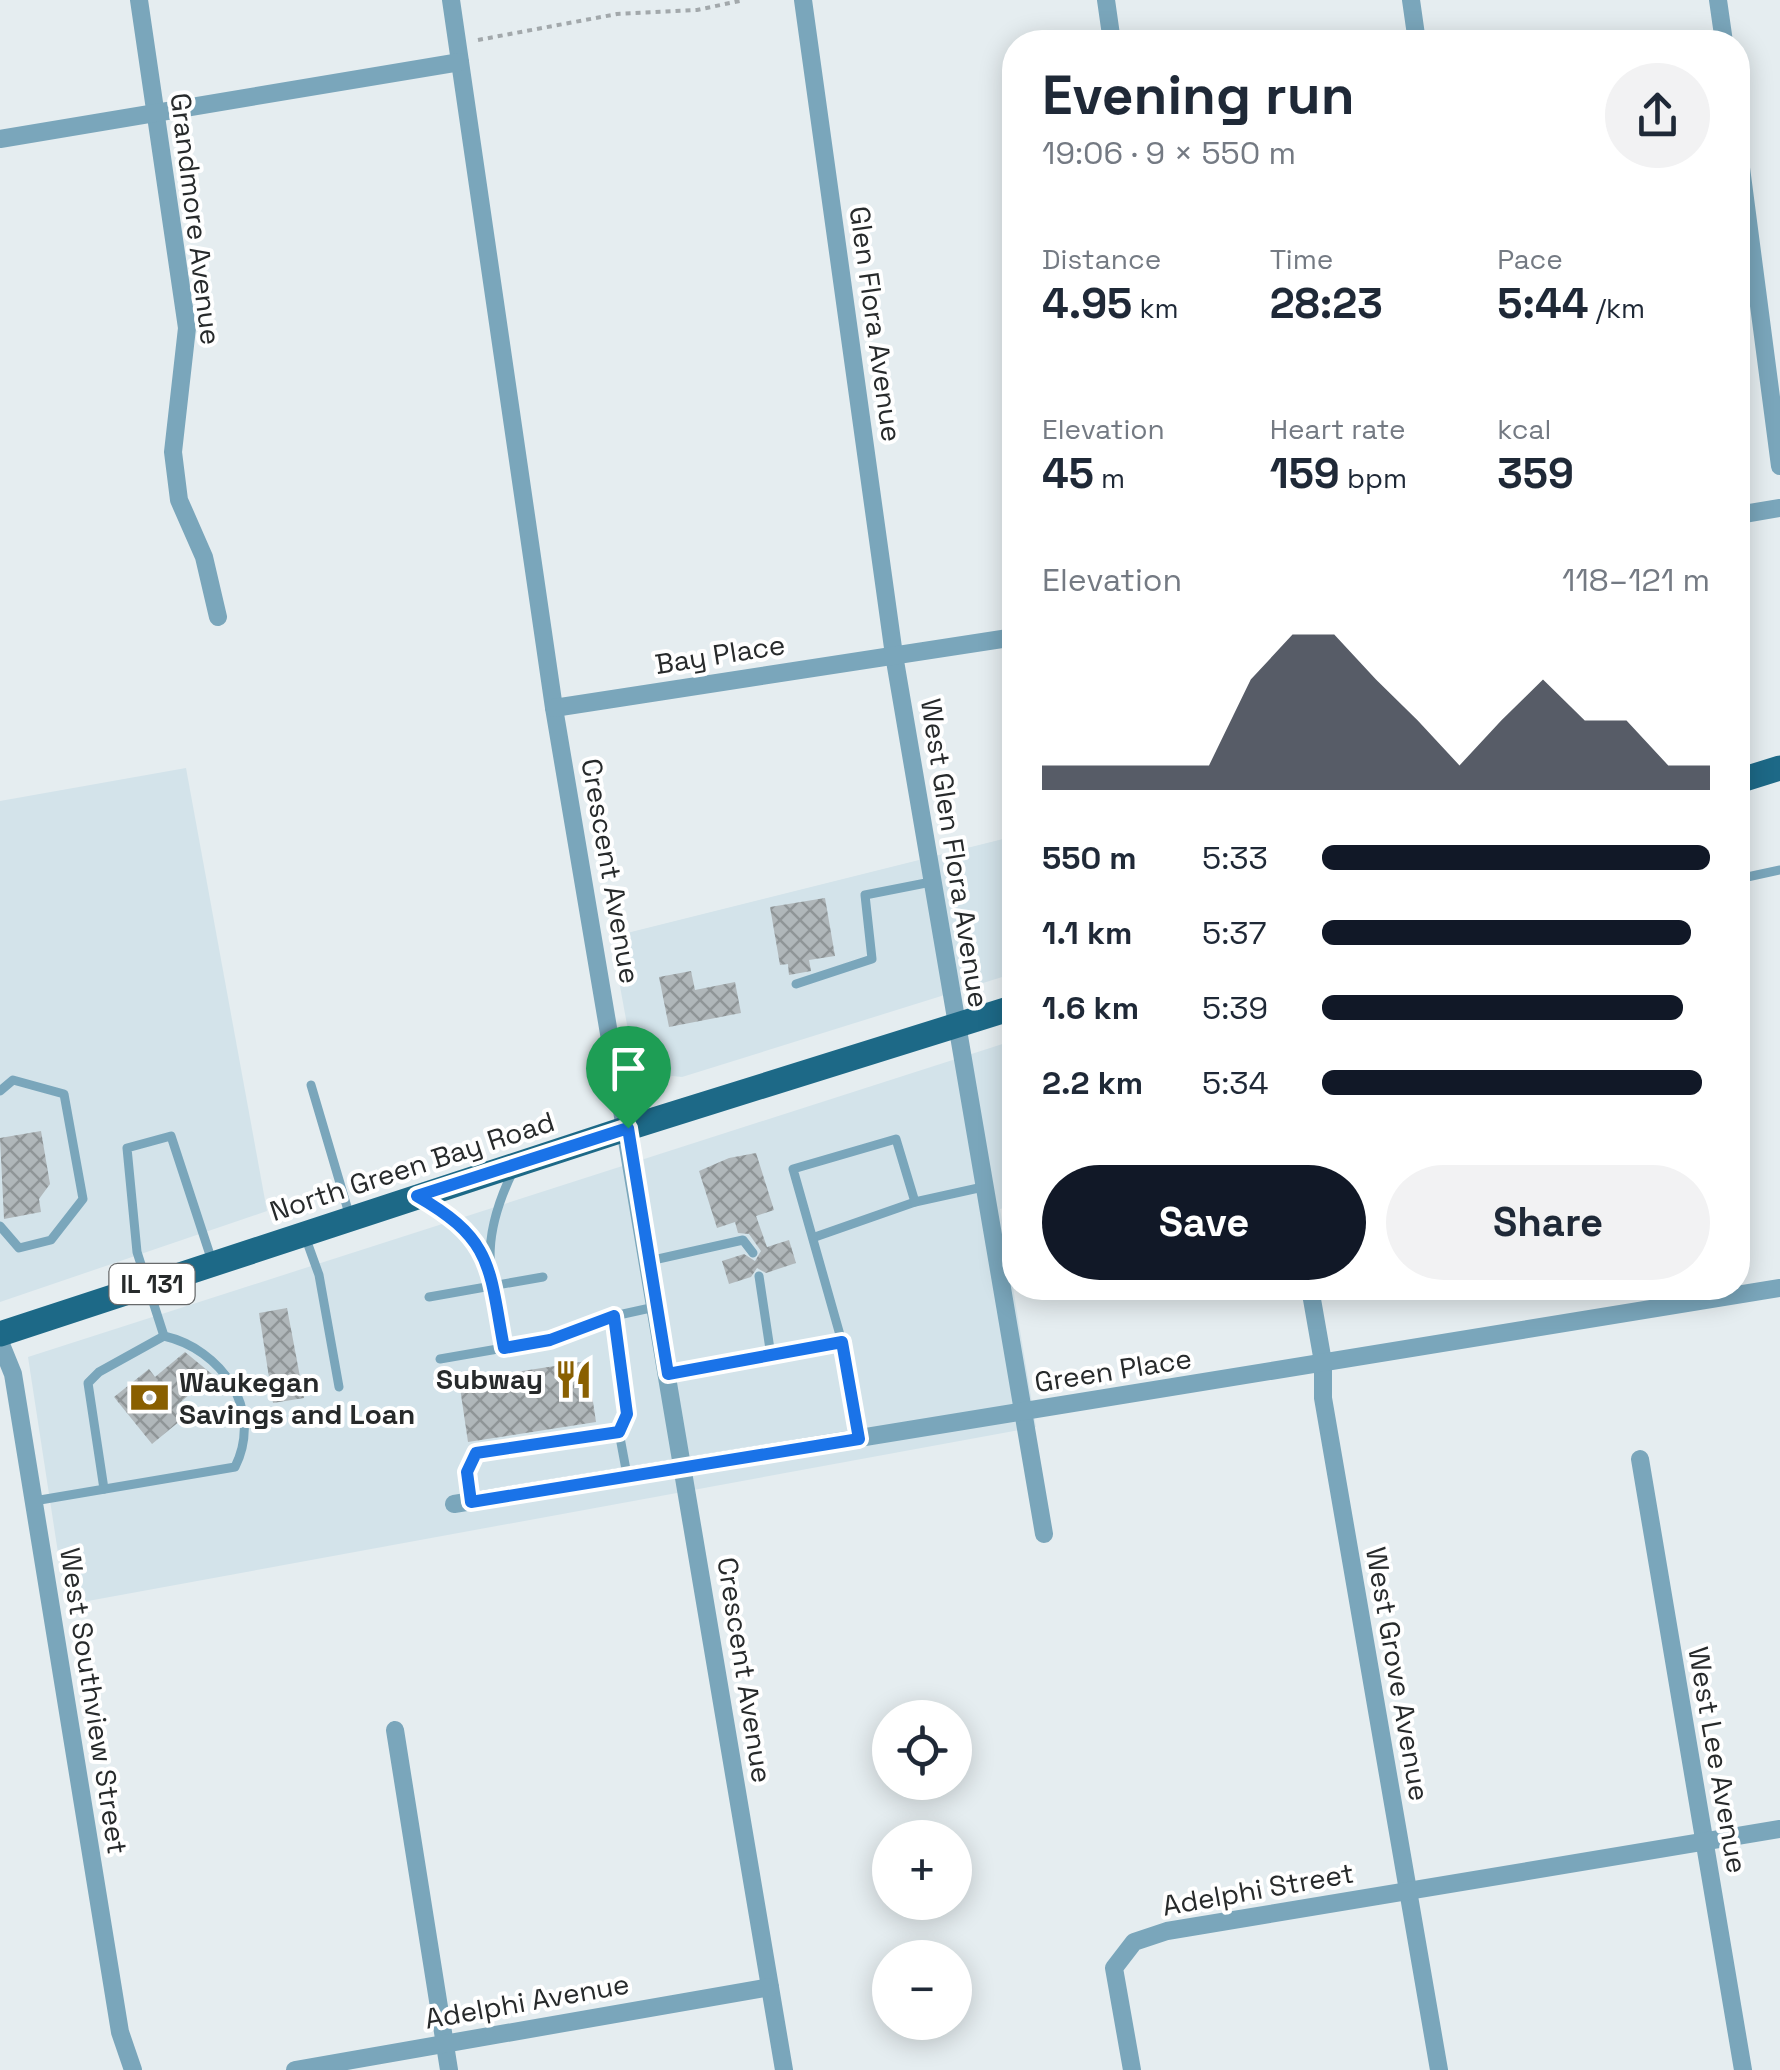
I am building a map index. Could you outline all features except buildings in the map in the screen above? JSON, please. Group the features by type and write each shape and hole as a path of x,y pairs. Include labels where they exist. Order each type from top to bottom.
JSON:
{"main road":[{"path":"1750,777 1780,768"},
{"name":"North Green Bay Road","path":"0,1334 516,1164 1002,1010"}],"street":[{"name":"Grandmore Avenue","path":"140,0 187,328 173,452 179,500 204,556 218,617"},
{"name":"Crescent Avenue","path":"451,0 554,708 628,1128 784,2070"},
{"name":"Glen Flora Avenue","path":"803,0 894,655"},
{"path":"1106,0 1110,30"},
{"path":"1410,0 1415,30"},
{"path":"1718,0 1722,30"},
{"path":"0,139 460,62"},
{"path":"1750,237 1780,466"},
{"path":"1750,513 1780,508"},
{"name":"Bay Place","path":"554,708 1002,639"},
{"name":"West Glen Flora Avenue","path":"894,655 1002,1300"},
{"name":"Green Place","path":"1750,1293 1780,1288"},
{"name":"West Glen Flora Avenue","path":"1002,1300 1044,1534"},
{"name":"West Grove Avenue","path":"1312,1300 1323,1362 1323,1398 1438,2070"},
{"name":"Green Place","path":"463,1503 1706,1300"},
{"name":"West Southview Street","path":"0,1342 13,1374 120,2032 133,2070"},
{"name":"West Lee Avenue","path":"1640,1459 1743,2070"},
{"path":"395,1730 449,2070"},
{"name":"Adelphi Street","path":"1132,2070 1114,1968 1122,1952 1134,1942 1167,1931 1780,1829"},
{"name":"Adelphi Avenue","path":"295,2070 337,2066 770,1987"}],"lane":[{"path":"1750,877 1780,870"},
{"path":"796,984 872,959 865,895 932,882"},
{"path":"0,1091 13,1080 64,1094 83,1198 51,1240 19,1248 0,1226"},
{"path":"311,1085 350,1218"},
{"path":"164,1336 137,1252 127,1148 171,1136 213,1263"},
{"path":"859,1439 842,1342 816,1237 793,1169 896,1139 915,1202"},
{"path":"504,1348 486,1256 498,1202 516,1164"},
{"path":"816,1237 915,1202 983,1186"},
{"path":"417,1196 438,1208 486,1256"},
{"path":"303,1233 319,1275 338,1387"},
{"path":"649,1260 743,1240 753,1253"},
{"path":"429,1297 543,1276"},
{"path":"759,1276 771,1356"},
{"path":"440,1359 550,1340 614,1316 657,1307"},
{"path":"614,1316 627,1414 619,1432 627,1476"},
{"path":"34,1501 235,1467 242,1452 244,1430 232,1384 220,1364 198,1346 164,1336 100,1372 88,1383 104,1489"},
{"path":"668,1374 842,1342"},
{"path":"463,1503 467,1472 476,1453 619,1432"}],"path":[{"path":"457,42 532,33 618,14 698,10 744,0"}],"shaded area":[{"path":"186,768 267,1211 0,1302 0,801"},
{"path":"1002,839 1002,977 682,1077 652,1074 632,1052 611,937"},
{"path":"1002,1044 1002,1300 1015,1300 1036,1427 66,1605 28,1357"}],"place":[{"name":"Subway","path":"573,1379"},
{"name":"Waukegan Savings and Loan","path":"149,1398"}],"route":[{"path":"628,1128 668,1374 842,1342 859,1439 471,1502 467,1472 476,1453 619,1432 627,1414 614,1316 550,1340 504,1348 486,1256 438,1208 417,1196 628,1128"}]}
